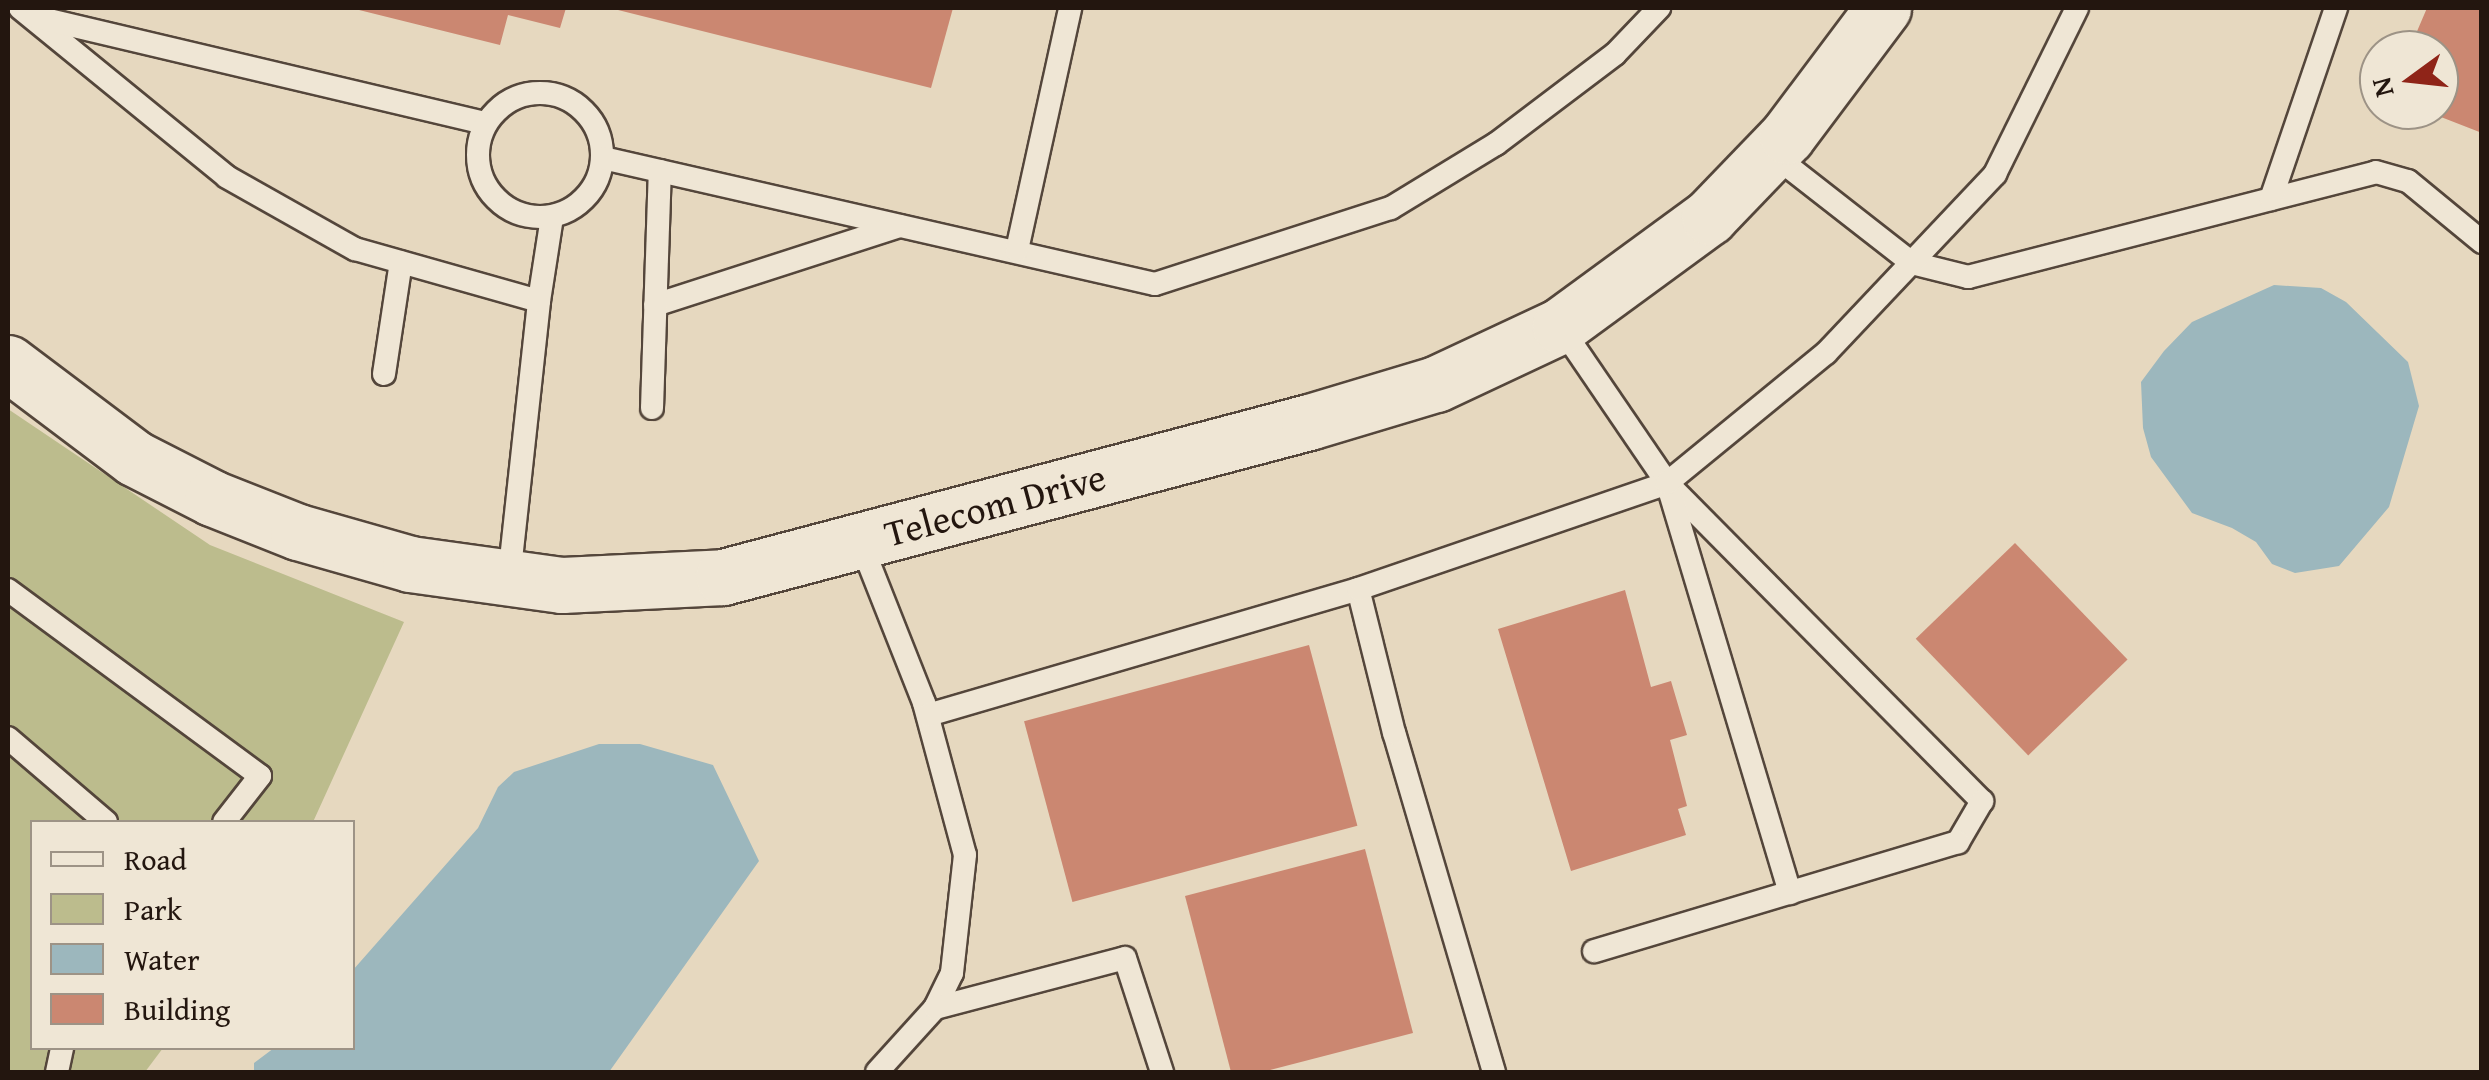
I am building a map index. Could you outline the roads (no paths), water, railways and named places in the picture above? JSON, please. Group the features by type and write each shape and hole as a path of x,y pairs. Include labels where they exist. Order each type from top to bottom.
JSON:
{"street":[{"name":"Telecom Drive","path":"8,363 134,458 212,498 298,532 410,564 562,585 723,578 1436,384 1560,326 1709,217 1771,154 1867,35 1882,8"}],"lane":[{"path":"1017,250 1070,8"},
{"path":"602,158 1154,284 1391,208 1496,144 1615,54 1659,8"},
{"path":"928,715 1358,589 1667,483 1826,353 1995,174 2077,8"},
{"path":"2271,200 2336,8"},
{"path":"25,12 486,123"},
{"path":"25,12 227,177 355,249 539,300"},
{"path":"558,95 591,118 602,158 587,196 552,217 522,215 495,200 478,163 478,142 486,123 517,96 558,95"},
{"path":"1771,154 1912,263 1968,277 2376,172 2408,181 2482,242"},
{"path":"652,408 660,171"},
{"path":"510,578 539,300 552,217"},
{"path":"656,305 903,225"},
{"path":"384,374 400,262"},
{"path":"1560,326 1667,483 1982,801 1958,842 1594,951"},
{"path":"1667,483 1790,893"},
{"path":"860,541 928,715 965,855 952,974 935,1008 877,1072"},
{"path":"1358,589 1394,733 1494,1072"},
{"path":"8,590 260,776 226,820"},
{"path":"8,738 104,820"},
{"path":"935,1008 1125,958 1162,1072"}],"water":[{"path":"2274,285 2321,288 2346,302 2408,362 2419,406 2389,507 2339,566 2295,573 2272,564 2256,542 2232,528 2192,513 2151,457 2143,428 2141,382 2164,351 2192,322"},
{"path":"599,744 640,744 713,765 759,861 609,1072 254,1072 254,1063 271,1050 355,1050 355,968 478,828 498,787 514,772"}]}
